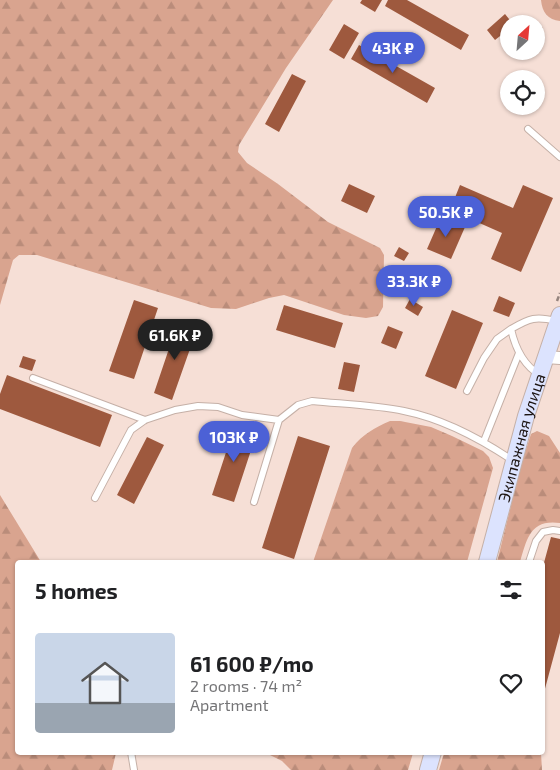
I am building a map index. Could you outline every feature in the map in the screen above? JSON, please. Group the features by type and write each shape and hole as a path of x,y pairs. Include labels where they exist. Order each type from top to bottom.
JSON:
{"main road":[{"name":"Экипажная улица","path":"488,560 513,461 540,375 553,357 559,318"},
{"path":"428,770 432,755"}],"lane":[{"path":"528,129 560,157"},
{"path":"467,391 484,358 497,339 528,319 559,318"},
{"path":"511,329 519,353 532,371 540,375"},
{"path":"484,441 519,353"},
{"path":"34,378 145,420"},
{"path":"254,502 279,420 298,405 312,401 403,410 434,419 484,441 513,461"},
{"path":"95,498 131,430 145,420 176,410 198,406 218,407 242,415 279,420"},
{"path":"530,560 536,541 543,532 560,531"},
{"path":"132,755 134,770"}],"green space":[{"path":"0,0 333,0 286,68 239,145 238,152 247,163 328,222 380,248 384,255 383,307 378,316 366,318 344,315 284,295 236,309 211,308 37,255 19,255 13,260 0,305"},
{"path":"541,0 560,0 560,21 546,15"},
{"path":"390,421 400,421 431,427 483,451 489,457 493,468 468,560 314,560 352,448 360,439"},
{"path":"537,431 549,436 560,453 560,523 542,524 531,532 521,560 497,560 521,465 531,434"},
{"path":"0,495 40,560 15,560 15,755 116,755 112,770 0,770"},
{"path":"270,755 412,755 408,770 291,770 282,761"},
{"path":"443,755 541,755 542,770 439,770"}],"building":[{"path":"362,0 382,0 375,12 360,3"},
{"path":"388,0 407,0 469,35 461,50 385,6"},
{"path":"500,18 500,36 495,40 487,30"},
{"path":"344,24 359,33 344,59 329,50"},
{"path":"359,45 435,88 427,103 351,59"},
{"path":"292,74 306,81 279,132 265,124"},
{"path":"349,184 375,196 367,213 341,201"},
{"path":"460,185 513,208 523,185 553,198 521,272 491,259 502,233 450,210"},
{"path":"441,217 465,227 451,259 427,249"},
{"path":"399,247 409,253 404,261 394,256"},
{"path":"499,296 515,303 509,317 493,311"},
{"path":"410,299 423,307 418,316 405,308"},
{"path":"134,300 158,308 134,379 109,371"},
{"path":"284,305 343,323 335,348 276,330"},
{"path":"452,310 483,323 456,389 425,376"},
{"path":"178,322 197,329 172,400 154,393"},
{"path":"388,326 403,332 396,349 381,343"},
{"path":"23,356 36,360 32,371 19,367"},
{"path":"344,362 360,365 354,392 338,389"},
{"path":"7,375 112,415 100,447 0,409 0,394"},
{"path":"235,425 257,432 234,502 212,495"},
{"path":"298,436 330,446 294,559 262,548"},
{"path":"147,437 164,445 134,504 117,495"},
{"path":"551,537 560,539 560,633 545,689 545,560"}]}
